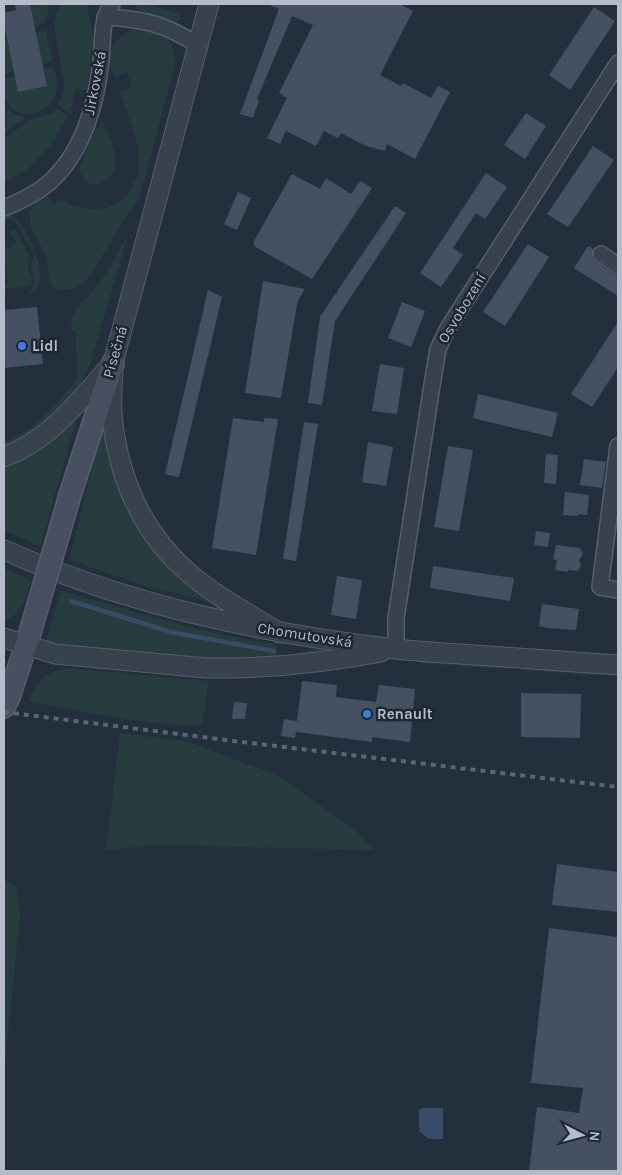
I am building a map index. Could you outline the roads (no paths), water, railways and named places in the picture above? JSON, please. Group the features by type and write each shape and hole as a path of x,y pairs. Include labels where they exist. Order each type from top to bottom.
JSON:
{"main road":[{"name":"Písečná","path":"6,702 27,641 70,495 113,363"}],"street":[{"name":"Písečná","path":"113,363 209,4"},
{"name":"Jirkovská","path":"4,208 17,203 52,181 67,165 82,138 90,116 101,66 109,10 128,18 152,22 176,32 198,45"},
{"name":"Osvobození","path":"396,649 396,618 423,434 438,349 448,328 618,63"},
{"path":"601,254 618,266"},
{"path":"4,457 37,440 54,428 113,363"},
{"path":"113,363 112,410 116,442 126,481 144,521 164,549 190,574 228,602 280,632"},
{"path":"618,446 600,587 618,590"},
{"name":"Chomutovská","path":"4,550 111,591 150,603 240,625 396,649 618,665"},
{"path":"4,638 27,641 67,656 231,669 347,659 396,649"}],"water":[{"path":"422,1108 443,1108 443,1139 429,1139 419,1131 419,1110"}],"waterway":[{"path":"71,601 171,632 274,651"}],"railway":[{"path":"4,712 618,787"}],"place":[{"name":"Lidl","path":"22,346"},
{"name":"Renault","path":"367,714"}]}
